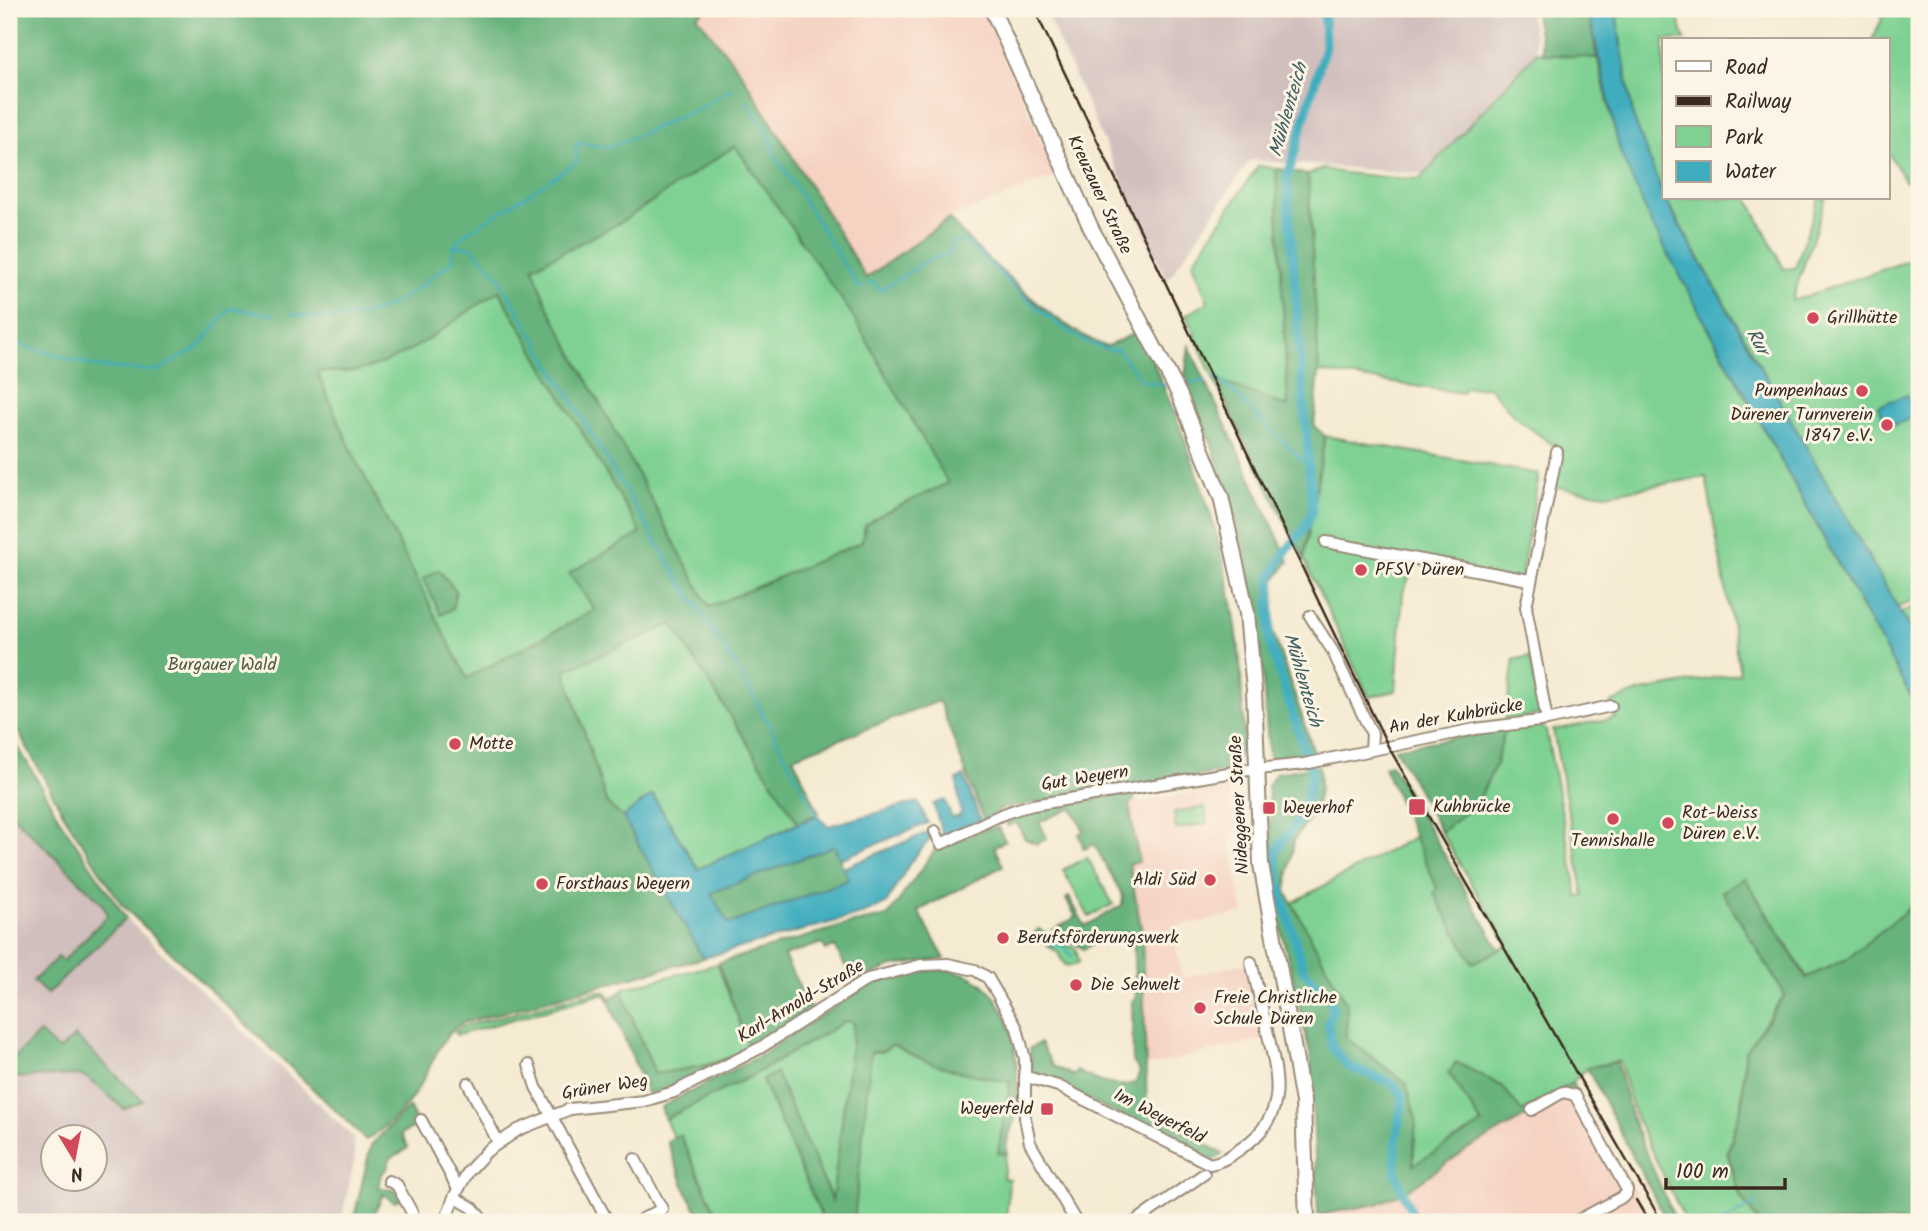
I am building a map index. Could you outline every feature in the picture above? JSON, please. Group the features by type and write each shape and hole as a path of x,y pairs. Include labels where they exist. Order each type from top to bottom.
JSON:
{"main road":[{"name":"Kreuzauer Straße","path":"992,9 1091,228 1179,394"},
{"name":"Nideggener Straße","path":"1179,394 1221,497 1237,560 1249,635 1258,835 1266,903 1303,1102 1307,1222"}],"street":[{"name":"An der Kuhbrücke","path":"1547,720 1526,607 1529,580 1557,452"},
{"path":"1326,542 1529,580"},
{"name":"An der Kuhbrücke","path":"1310,616 1332,650 1372,734 1371,749"},
{"name":"An der Kuhbrücke","path":"1256,769 1304,764 1475,729 1547,720 1611,706"},
{"name":"Gut Weyern","path":"935,831 940,844 979,827 1002,811 1256,769"},
{"name":"Im Weyerfeld","path":"1027,1077 1058,1086 1210,1164 1225,1159 1251,1141 1268,1120 1277,1096 1278,1072 1251,961"},
{"name":"Karl-Arnold-Straße","path":"665,1096 729,1066 856,985 894,971 921,965 975,970 988,978 1017,1028 1027,1077 1025,1118 1030,1143 1076,1222"},
{"name":"Grüner Weg","path":"529,1065 531,1077 551,1115"},
{"path":"468,1083 498,1142"},
{"path":"1532,1110 1563,1092 1575,1095 1627,1189 1626,1195 1575,1222"},
{"name":"Grüner Weg","path":"445,1222 456,1193 468,1172 498,1142 551,1115 590,1105 644,1101 665,1096"},
{"path":"551,1115 608,1222"},
{"path":"421,1120 456,1193 484,1222"},
{"path":"635,1159 662,1209 659,1217 637,1222"},
{"path":"1135,1222 1204,1174"},
{"path":"389,1181 397,1185 417,1222"}],"shaded area":[{"path":"706,9 985,9 1056,176 949,219 867,279 772,122 696,15"},
{"path":"1044,9 1529,9 1537,52 1423,174 1250,160 1167,281"},
{"path":"9,731 62,823 126,918 353,1137 355,1158 341,1222 9,1222"},
{"path":"1227,787 1235,833 1229,835 1244,913 1172,927 1182,978 1245,963 1263,1039 1146,1067 1142,932 1129,864 1139,862 1129,803"},
{"path":"1575,1089 1653,1222 1319,1222 1318,1215 1377,1204 1409,1189 1466,1150"}],"green space":[{"name":"Burgauer Wald","path":"9,9 725,101 857,285 945,221 1056,319 1100,346 1120,346 1160,382 865,526 862,542 710,607 704,598 578,664 672,623 798,823 698,869 653,795 623,817 607,804 576,708 482,737"},
{"name":"Burgauer Wald","path":"9,9 706,9 697,16 742,74 866,278 949,219 1021,291 1084,336 1106,347 1135,333 1144,341 1196,470 1223,559 1239,650 1244,739 1238,757 1222,772 1003,808 984,821 939,701 793,757 819,813 798,823 672,624 565,670 607,804 623,817 703,958 463,1023 448,1035 409,1102 390,1123 366,1140 122,905 67,820 9,715","holes":["735,146 851,313 948,483 878,516 865,526 862,542 709,607 547,305 533,267 620,223","499,291 641,533 569,573 595,610 467,678 354,456 317,372 355,371 394,358 413,349"]},
{"path":"1534,9 1588,9 1597,58 1543,54"},
{"path":"1640,9 1675,9 1684,38 1662,38 1662,191 1645,153 1633,116 1617,18"},
{"path":"1879,9 1919,9 1919,179 1906,182 1890,155 1890,38 1873,38 1882,19"},
{"path":"1537,52 1597,58 1620,152 1700,314 1919,711 1919,900 1847,959 1807,977 1745,878 1723,891 1784,995 1745,1052 1742,1103 1727,1153 1740,1196 1758,1222 1686,1222 1636,1119 1619,1061 1587,1068 1572,1083 1522,1112 1502,1086 1449,1073 1482,1124 1413,1166 1416,1119 1406,1083 1346,1038 1347,1005 1292,903 1416,836 1473,963 1508,945 1441,832 1477,803 1496,764 1505,729 1539,725 1546,730 1578,897 1584,896 1553,730 1616,718 1610,703 1638,692 1740,673 1706,477 1606,494 1554,487 1561,451 1515,417 1489,387 1464,388 1462,393 1319,372 1308,175 1324,168 1354,174 1420,179"},
{"path":"1258,166 1276,168 1288,407 1213,378 1186,315 1208,302 1193,262"},
{"path":"1276,168 1308,175 1319,372 1314,426 1325,436 1304,559 1213,378 1288,407"},
{"path":"1666,200 1749,200 1784,269 1795,268 1818,200 1825,200 1792,301 1919,257 1919,597 1898,608"},
{"path":"1189,346 1289,561 1275,580 1273,632 1316,758 1276,761 1269,757 1261,658 1247,557 1212,444 1184,385"},
{"name":"PFSV Düren","path":"1325,436 1539,474 1520,582 1415,563 1403,592 1396,691 1369,697 1304,559"},
{"path":"439,570 456,591 452,609 441,615 423,579"},
{"path":"1919,604 1919,645 1901,613"},
{"path":"1530,657 1540,714 1505,722 1514,659"},
{"path":"1505,729 1496,764 1477,803 1441,832 1395,748"},
{"path":"9,731 62,823 126,918 47,994 33,981 58,957 63,961 108,915 101,902 9,812"},
{"path":"1390,764 1500,950 1473,963 1434,894 1437,888 1384,767"},
{"path":"1319,766 1320,788 1314,812 1294,840 1286,891 1347,1005 1346,1038 1406,1083 1416,1119 1413,1165 1482,1124 1449,1073 1456,1062 1502,1086 1522,1112 1572,1083 1575,1089 1466,1150 1409,1189 1377,1204 1318,1215 1310,1053 1275,904 1268,786 1276,773"},
{"path":"1130,794 1135,799 1129,804 1139,862 1129,864 1142,932 1147,1110 1223,1154 1213,1160 1037,1075 1031,1067 1030,1048 1040,1043 1053,1066 1074,1076 1077,1071 1113,1085 1136,1082 1140,1071 1133,1062 1132,1002 1136,998 1133,939 1115,933 1084,949 1053,930 1076,917 1066,899 1069,897 1085,926 1122,905 1123,896 1094,844 1084,849 1079,834 1084,831 1072,808 1039,822 1047,838 1037,844 1025,839 1016,822 1008,826 1005,818 1039,808"},
{"path":"1205,807 1207,824 1176,829 1174,812"},
{"path":"998,827 1005,841 994,847 1003,866 918,911 945,959 893,966 854,982 835,947 826,950 822,943 784,956 810,1008 749,1047 718,963 849,924 888,916 934,851 984,829"},
{"path":"834,845 848,880 728,925 710,893"},
{"path":"1087,857 1113,904 1089,917 1063,870"},
{"path":"1745,878 1806,978 1847,959 1919,900 1919,1222 1759,1222 1740,1195 1728,1153 1743,1103 1745,1052 1785,995 1722,891"},
{"path":"1038,929 1076,949 1079,962 1072,966 1065,965 1058,953 1034,934"},
{"path":"717,964 749,1047 715,1062 655,1074 622,992 624,988"},
{"path":"949,970 968,975 983,985 995,997 1010,1030 1017,1067 1017,1112 1007,1143 1007,1154 998,1153 1010,1082 935,1064 893,1045 881,1052 871,1052 854,1222 824,1222 762,1080 776,1073 832,1201 854,1023 846,1021 753,1075 665,1119 661,1107 763,1054 869,984 921,971"},
{"path":"598,991 606,992 610,998 602,994 457,1035 455,1032 465,1026"},
{"path":"622,992 655,1074 704,1066 732,1057 663,1091 647,1093 608,999"},
{"path":"872,1018 1013,1073 1000,1152 1006,1153 1003,1178 1009,1179 1006,1221 852,1222"},
{"path":"846,1021 854,1023 833,1202 776,1073 762,1080 824,1222 720,1222 680,1135 673,1137 665,1119 753,1075"},
{"path":"40,1033 59,1051 75,1036 143,1101 124,1109 89,1079 79,1075 9,1078 9,1051 15,1057"},
{"path":"1616,1062 1633,1122 1676,1222 1667,1222 1587,1068"},
{"path":"409,1107 418,1125 401,1134 408,1148 390,1159 387,1169 381,1174 378,1187 396,1191 401,1200 394,1202 383,1194 371,1222 353,1222 371,1145"},
{"path":"680,1135 720,1222 703,1222 687,1193 667,1141"}],"water":[{"path":"1588,9 1615,9 1633,116 1662,193 1662,200 1665,200 1919,645 1919,711 1651,223 1620,152"},
{"path":"1907,395 1915,417 1886,428 1878,406"},
{"path":"964,776 980,820 943,836 933,804 945,800 952,818 961,815 957,780"},
{"path":"652,795 698,869 817,815 828,826 918,802 928,823 840,859 834,846 711,893 729,924 848,880 843,868 931,831 932,837 911,861 886,904 865,913 703,958 623,817"}],"waterway":[{"name":"Mühlenteich","path":"1324,9 1325,47 1287,179 1312,510 1305,528 1286,551 1271,577 1269,641 1312,773 1303,813 1275,852 1282,896 1304,971 1329,997 1333,1009 1328,1023 1332,1047 1349,1067 1393,1083 1403,1098 1395,1162 1401,1188 1417,1222"},
{"path":"550,180 577,162 576,143 611,147 704,106 730,89 733,91"},
{"path":"747,101 772,141 773,152 859,288 862,287"},
{"path":"291,314 340,318 379,310 396,302 452,261 454,246 465,234 546,183"},
{"path":"868,284 873,282 881,290 930,259 947,255 954,242 966,241 1017,290 1059,325 1100,347 1118,350 1142,381 1165,385"},
{"path":"454,246 471,247 497,275 672,568 743,677 817,815"},
{"path":"9,342 98,367 157,371 198,348 230,308 274,315"},
{"path":"1215,379 1219,378 1309,467"},
{"path":"1186,383 1206,381"},
{"path":"1039,934 1049,943 1065,947 1072,956"},
{"path":"1723,1222 1757,1203"}],"railway":[{"path":"1034,9 1388,746 1662,1222"},
{"path":"1636,1200 1649,1222"}],"place":[{"name":"Grillhütte","path":"1813,318"},
{"name":"Pumpenhaus","path":"1862,391"},
{"name":"Dürener Turnverein 1847 e.V.","path":"1887,425"},
{"name":"PFSV Düren","path":"1361,570"},
{"name":"Motte","path":"455,744"},
{"name":"Kuhbrücke","path":"1417,807"},
{"name":"Weyerhof","path":"1269,808"},
{"name":"Tennishalle","path":"1613,819"},
{"name":"Rot-Weiss Düren e.V.","path":"1668,823"},
{"name":"Aldi Süd","path":"1210,880"},
{"name":"Forsthaus Weyern","path":"542,884"},
{"name":"Berufsförderungswerk","path":"1003,938"},
{"name":"Die Sehwelt","path":"1076,985"},
{"name":"Freie Christliche Schule Düren","path":"1200,1008"},
{"name":"Weyerfeld","path":"1047,1109"}],"water label":[{"name":"Rur","path":"1757,342"}]}
